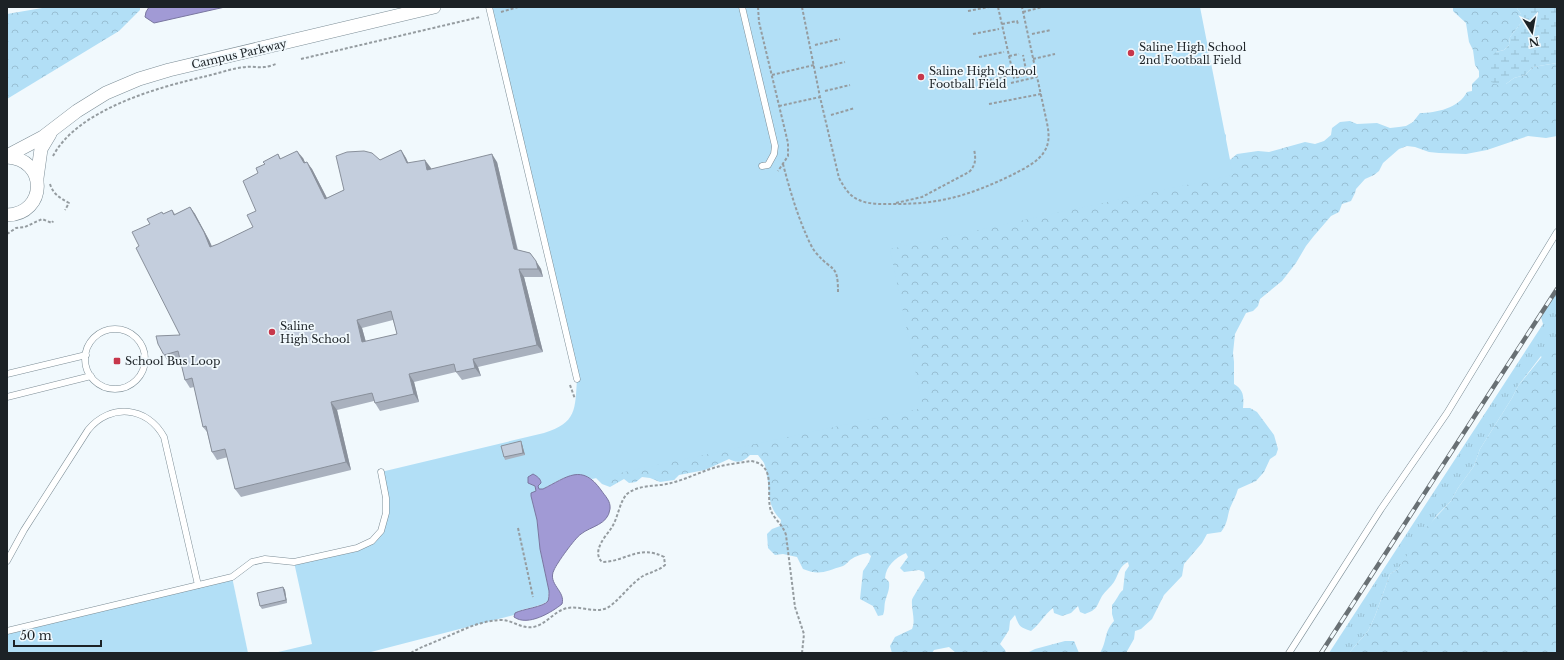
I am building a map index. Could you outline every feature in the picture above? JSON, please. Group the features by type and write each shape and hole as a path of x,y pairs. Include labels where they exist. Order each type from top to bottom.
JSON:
{"street":[{"name":"Campus Parkway","path":"7,156 31,144 77,111 106,93 156,74 434,7"},
{"name":"Campus Parkway","path":"7,215 18,213 26,209 33,202 43,178 41,149 48,136 55,128"},
{"path":"7,156 18,158 28,164 43,178"}],"lane":[{"path":"489,7 577,379"},
{"path":"742,7 775,146 774,154 768,165 762,166"},
{"path":"1289,653 1381,510 1446,413 1557,232"},
{"path":"116,329 131,334 142,345 146,359 142,373 132,384 126,387 111,389 104,387 91,376 86,365 86,356 90,343 95,337 102,333 116,329"},
{"path":"7,374 86,356"},
{"path":"7,397 91,376"},
{"path":"7,561 24,530 94,422 100,417 116,412 131,412 153,422 164,437 198,585"},
{"path":"7,631 232,577 252,562 265,559 294,562 357,548 372,541 381,531 386,513 386,498 380,472"}],"path":[{"path":"501,12 518,7"},
{"path":"758,7 760,22 789,150 788,156 778,171"},
{"path":"802,7 836,170 842,185 858,200 868,203 884,204 926,203 948,200 979,190 1031,164 1044,152 1048,142 1047,123 1022,7"},
{"path":"968,11 989,7"},
{"path":"998,7 1014,78 1027,75 1022,55"},
{"path":"1022,12 1043,7"},
{"path":"301,59 480,17"},
{"path":"1002,24 1017,21 1018,24"},
{"path":"974,34 999,29"},
{"path":"1032,34 1051,30"},
{"path":"815,44 840,39"},
{"path":"979,57 1004,52"},
{"path":"1009,56 1019,54"},
{"path":"1033,59 1055,54"},
{"path":"820,68 845,62"},
{"path":"51,160 60,145 75,131 99,114 122,102 172,84 246,66 264,67 276,64"},
{"path":"772,75 814,66"},
{"path":"984,81 1010,76"},
{"path":"1011,83 1037,77"},
{"path":"825,91 850,85"},
{"path":"989,104 1040,94"},
{"path":"779,106 820,97"},
{"path":"831,115 856,108"},
{"path":"884,204 914,199 932,192 969,172 974,166 976,159 974,149"},
{"path":"783,164 788,184 805,231 816,254 836,272 838,292"},
{"path":"43,178 58,197 69,203 65,210"},
{"path":"7,234 16,228 25,227 42,219 52,223 53,221"},
{"path":"570,384 575,399"},
{"path":"411,653 472,625 484,622 509,621 525,627 534,627 540,625 564,609 571,607 590,610 607,608 643,576 660,569 665,565 664,557 659,554 640,552 608,562 602,562 600,560 598,555 599,547 604,536 612,528 624,499 628,494 639,489 671,483 717,467 751,461 762,466 768,474 771,491 770,508 772,514 784,527 795,607 804,634 802,653"},
{"path":"518,528 533,597"}],"green space":[{"path":"48,7 140,7 140,10 119,31 7,99 7,14"},
{"path":"489,7 1200,7 1233,175 890,249 923,408 592,479 585,476 573,475 561,479 543,489 538,489 538,486 541,483 528,483 535,486 536,491 531,496 537,520 540,549 549,591 548,601 519,611 514,615 367,653 274,653 312,644 294,562 372,541 385,520 381,472 544,433 563,425 572,414 576,399 577,379"},
{"path":"1453,7 1516,7 1521,14 1521,23 1510,37 1509,45 1504,50 1496,52 1506,84 1514,78 1525,75 1533,67 1557,63 1557,136 1546,138 1528,136 1487,150 1466,154 1429,152 1407,146 1399,149 1383,163 1379,171 1365,179 1356,189 1351,201 1342,204 1339,212 1331,216 1306,246 1296,263 1282,281 1260,299 1258,306 1253,311 1246,313 1235,334 1233,353 1234,384 1242,391 1243,408 1250,408 1257,412 1274,435 1278,449 1276,455 1270,459 1264,472 1256,481 1238,489 1230,508 1226,523 1221,532 1207,534 1202,543 1184,564 1182,576 1164,595 1152,619 1141,629 1135,631 1134,639 1126,653 1100,653 1108,630 1114,621 1112,605 1123,590 1125,572 1129,566 1128,562 1121,568 1114,582 1103,594 1092,611 1085,614 1080,612 1078,606 1071,613 1062,616 1054,613 1053,608 1031,631 1020,626 1015,615 1010,621 1009,630 1000,644 1006,653 956,653 949,647 934,650 932,653 892,653 890,646 895,637 912,629 914,622 912,600 925,578 924,572 919,570 904,572 900,568 908,557 906,553 898,557 887,570 885,578 889,582 889,590 883,615 878,616 873,606 860,599 863,571 871,556 868,553 854,557 843,566 819,572 803,569 797,557 783,554 775,555 768,548 767,534 772,529 780,526 781,520 772,507 766,470 764,463 758,455 750,455 740,462 729,459 705,470 679,475 674,480 660,482 642,477 636,482 629,483 624,479 610,487 602,484 596,478 801,276 1222,131 1226,135 1225,164 1237,154 1258,151 1269,152 1305,142 1315,144 1324,141 1331,135 1332,128 1340,122 1350,121 1357,124 1377,123 1390,128 1406,126 1413,122 1420,113 1440,111 1453,106 1459,102 1467,92 1472,91 1472,84 1479,77 1479,71 1475,65 1466,23 1453,11"},
{"path":"1516,7 1557,7 1557,63 1533,67 1525,75 1514,78 1506,84 1498,85 1491,82 1489,75 1492,56 1496,52 1504,50 1509,45 1510,37 1521,23 1521,14"},
{"path":"1557,289 1557,387 1541,356 1518,386 1480,449 1474,466 1458,488 1451,501 1437,515 1398,569 1390,574 1368,631 1349,653 1329,653 1543,324 1540,314"},
{"path":"1557,332 1557,653 1349,653 1368,631 1390,574 1398,569 1423,531 1451,501 1458,488 1474,466 1480,449 1518,386 1553,343"},
{"path":"232,577 248,653 7,653 7,631"},
{"path":"1065,641 1074,641 1079,653 1027,653 1035,649"}],"shaded area":[{"path":"149,7 225,7 154,23 145,17"},
{"path":"533,474 540,480 541,483 538,486 539,489 543,489 560,480 574,475 587,477 594,482 609,501 610,509 609,514 603,522 578,536 554,570 552,575 563,599 562,604 540,617 520,620 514,617 515,613 546,603 549,595 540,549 537,520 531,496 531,493 536,491 535,486 528,483 528,477"}],"building":[{"name":"Saline High School","path":"401,150 407,163 425,160 427,170 492,154 514,249 530,253 536,261 538,269 519,269 537,345 473,359 475,368 456,372 454,364 409,374 414,394 375,403 372,393 331,402 346,462 235,489 225,449 212,452 206,426 203,427 192,378 185,380 178,351 164,355 158,344 156,336 180,335 136,248 139,246 132,232 150,224 147,219 162,212 163,214 172,210 174,215 190,207 204,232 210,247 253,227 247,215 256,211 243,181 258,173 256,168 265,164 263,162 278,154 280,159 297,151 304,163 307,162 325,199 344,190 336,156 347,152 364,151 372,153 380,160","holes":["391,311 397,334 362,342 357,320"]},
{"path":"521,441 523,453 504,457 501,446"},
{"path":"283,587 286,600 260,606 257,593"}],"railway":[{"path":"1321,653 1557,289"}],"place":[{"name":"Saline High School 2nd Football Field","path":"1131,53"},
{"name":"Saline High School Football Field","path":"921,77"},
{"name":"Saline High School","path":"272,332"},
{"name":"School Bus Loop","path":"117,361"}]}
